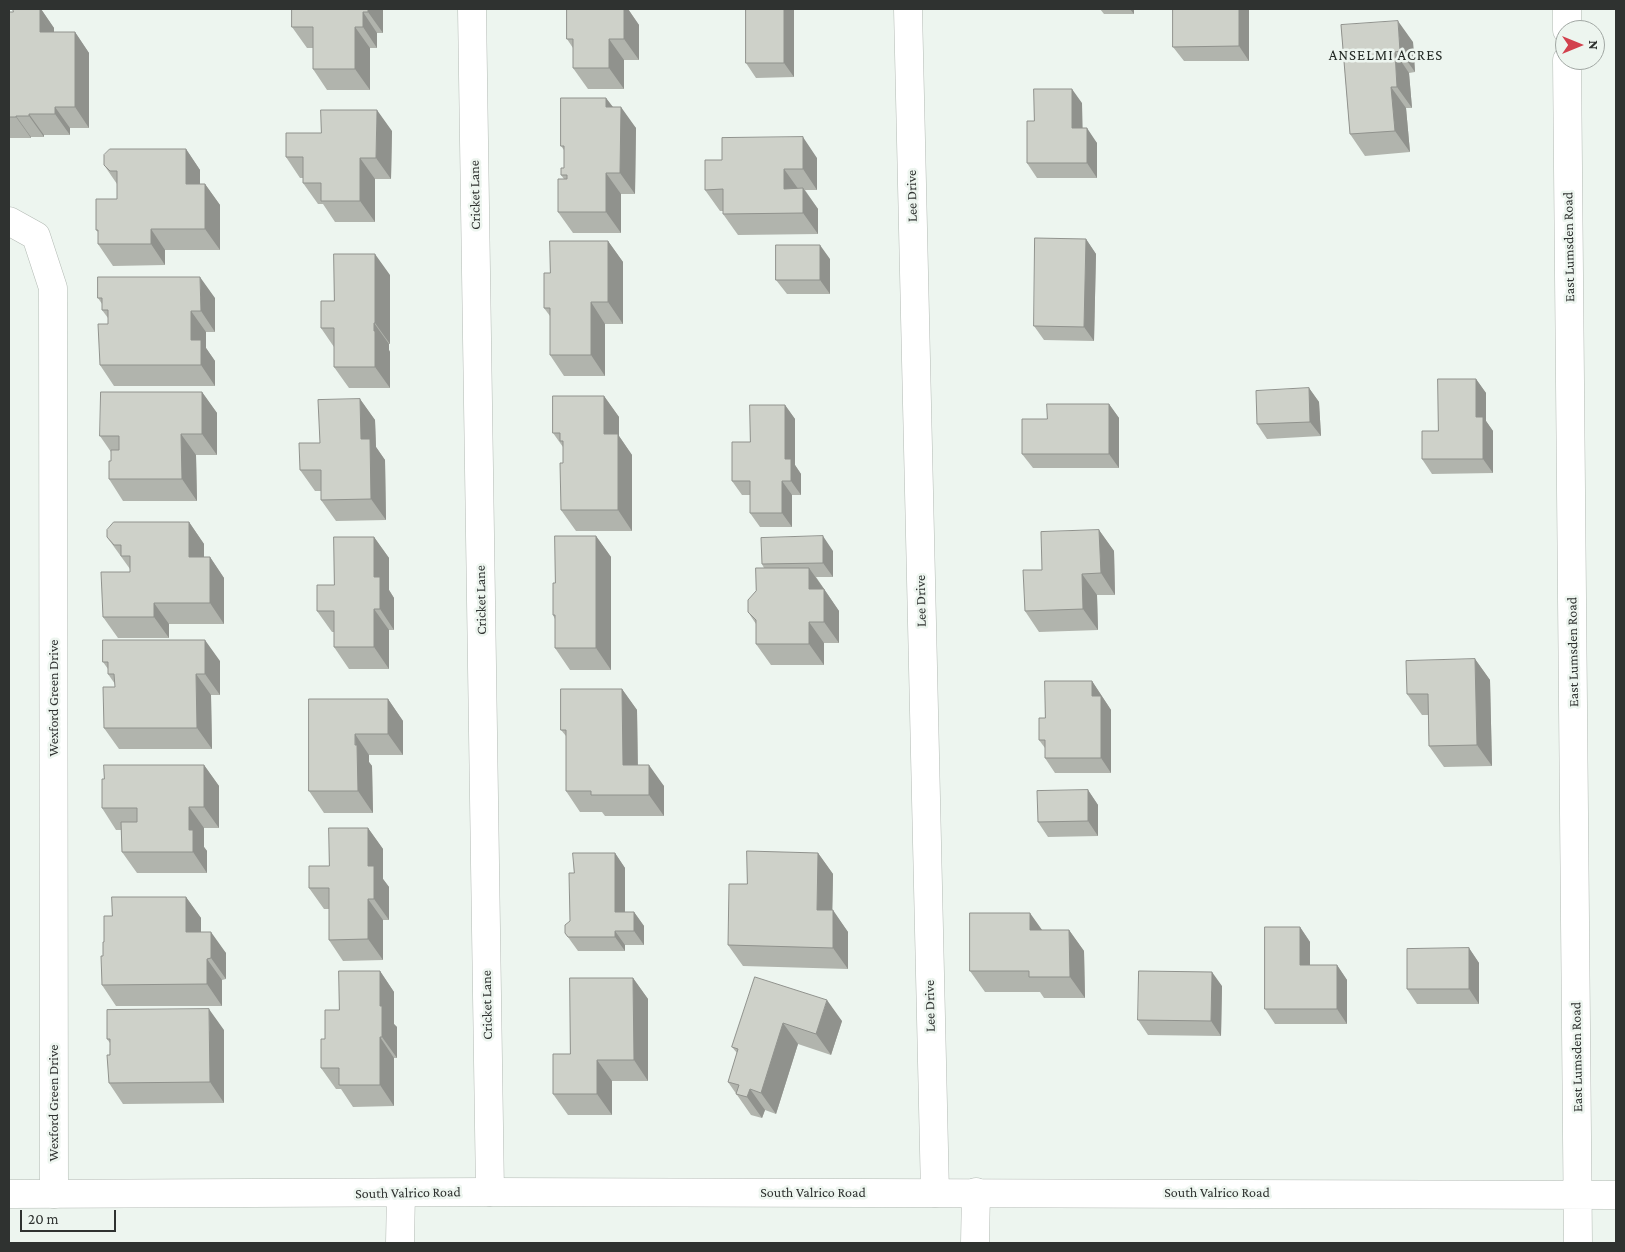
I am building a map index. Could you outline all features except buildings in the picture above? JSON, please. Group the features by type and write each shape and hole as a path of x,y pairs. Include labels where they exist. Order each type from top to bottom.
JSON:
{"street":[{"name":"Cricket Lane","path":"472,9 490,1192"},
{"name":"Lee Drive","path":"908,9 935,1193"},
{"name":"East Lumsden Road","path":"1567,70 1578,1243"},
{"name":"Wexford Green Drive","path":"9,221 36,236 53,288 54,1194"},
{"name":"South Valrico Road","path":"9,1194 976,1192 1616,1195"},
{"path":"975,1243 976,1192"},
{"path":"400,1243 401,1193"}],"district":[{"name":"ANSELMI ACRES","path":"1386,55"}]}
